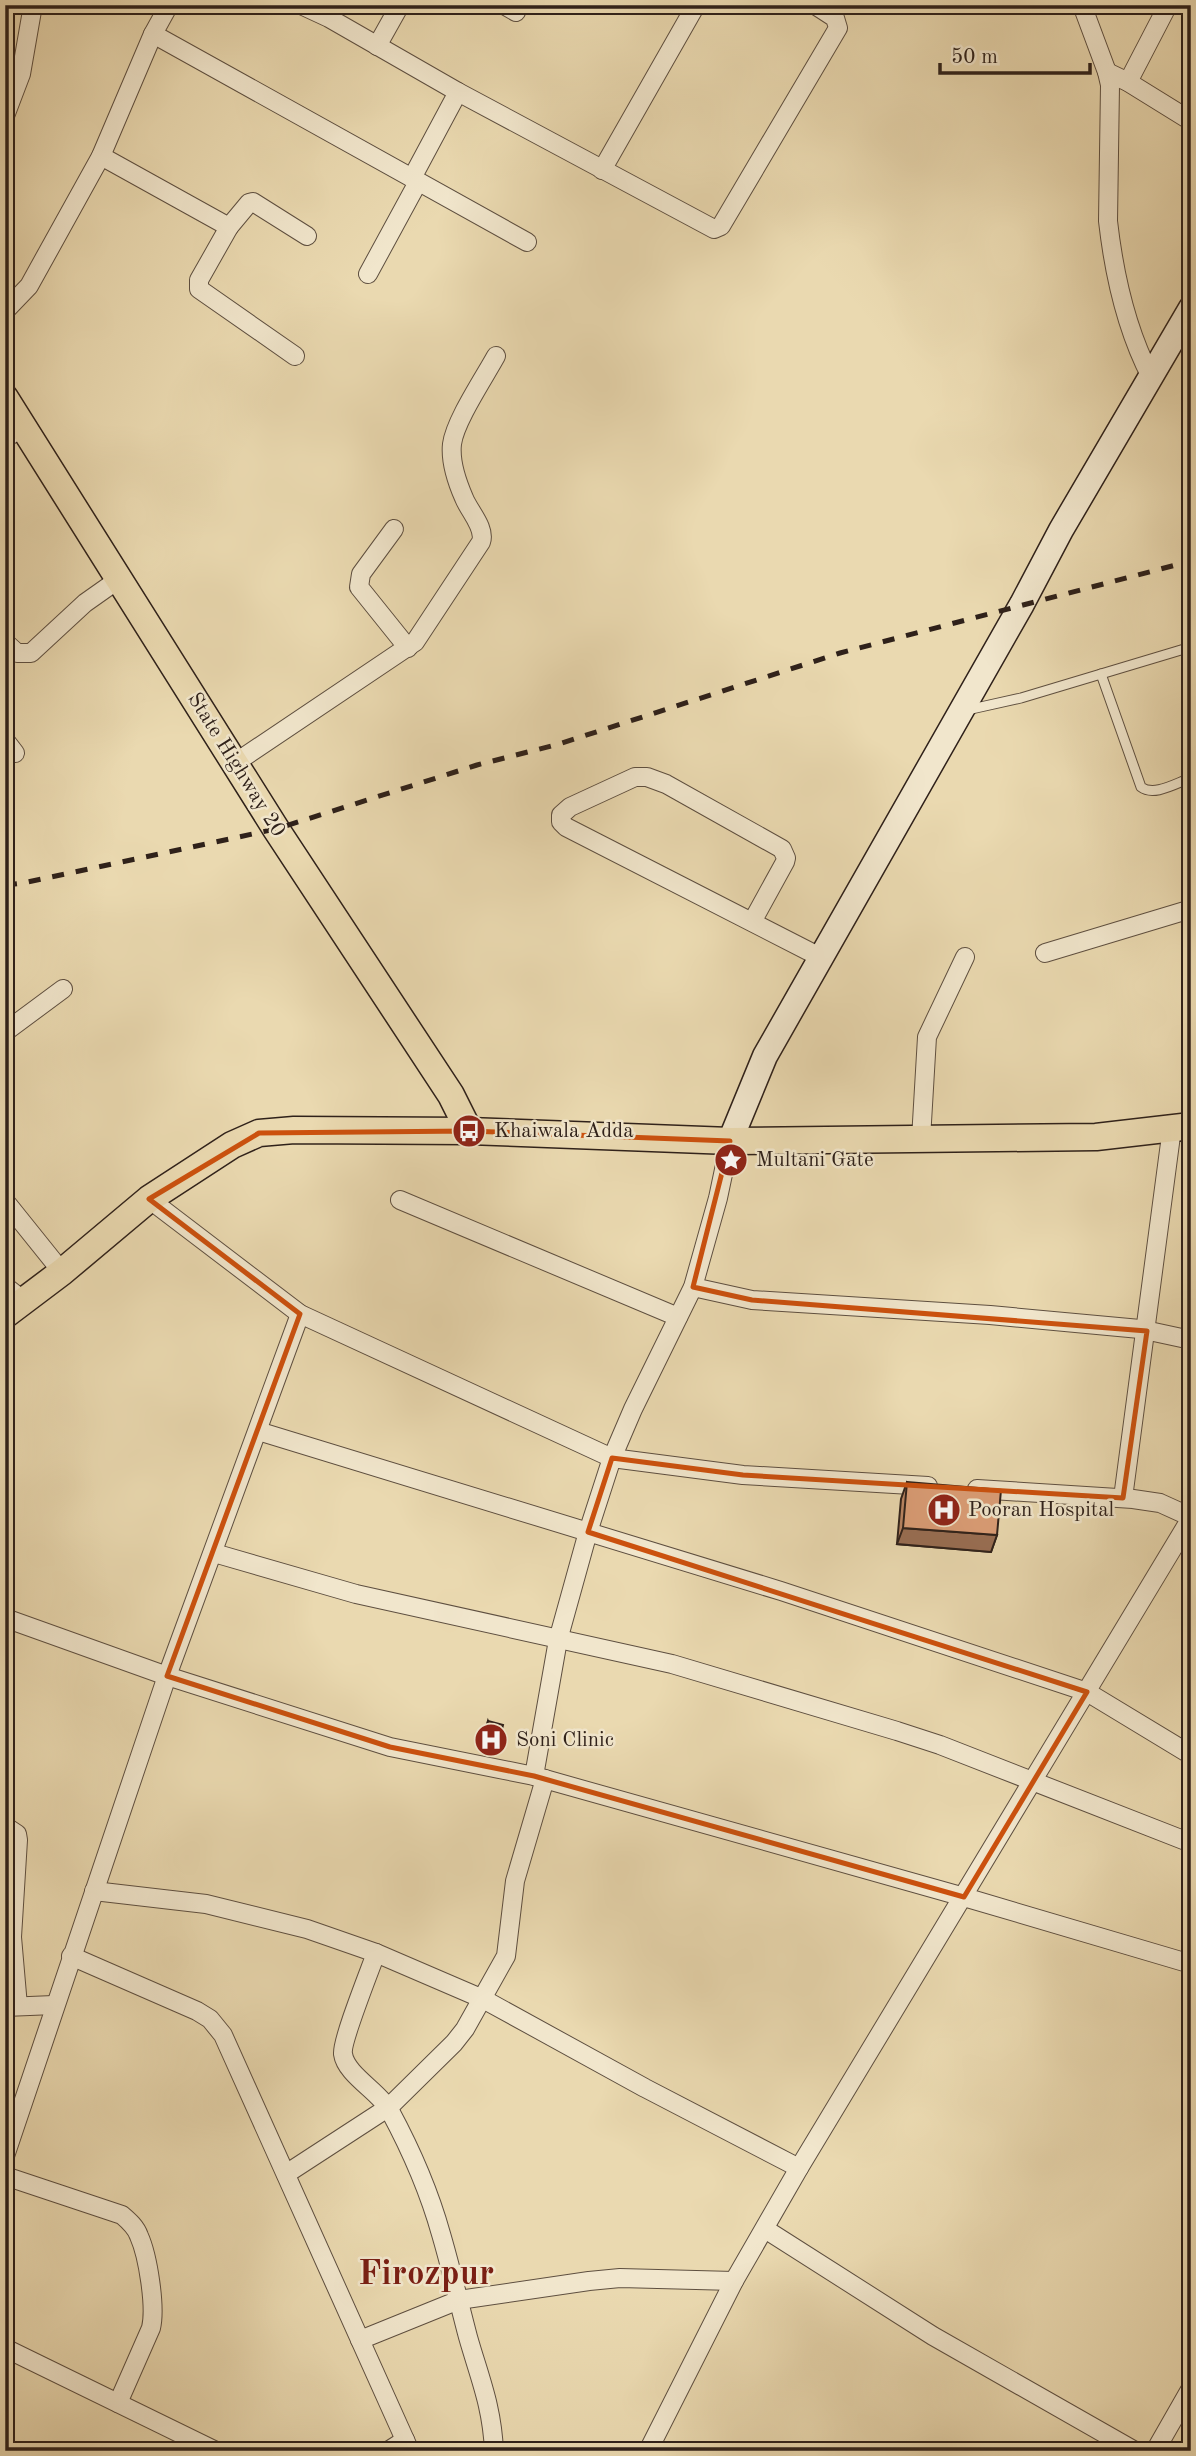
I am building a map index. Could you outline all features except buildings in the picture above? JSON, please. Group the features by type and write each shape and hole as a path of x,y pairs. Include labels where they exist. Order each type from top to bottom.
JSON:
{"main road":[{"name":"State Highway 20","path":"5,398 14,433 119,579 234,763 451,1095 469,1131"},
{"path":"12,1301 62,1272 149,1199 232,1145 259,1133 294,1130 469,1131 730,1141 1096,1136 1182,1127"}],"street":[{"path":"5,116 21,75 33,5"},
{"path":"5,311 29,286 101,156 153,34 169,5"},
{"path":"302,5 709,229 718,228 838,28 835,18 815,5"},
{"path":"377,46 400,5"},
{"path":"602,170 696,5"},
{"path":"1082,5 1110,85 1110,240 1133,338 1150,377"},
{"path":"1128,82 1168,5"},
{"path":"153,34 527,242"},
{"path":"1107,72 1191,121"},
{"path":"368,274 458,92"},
{"path":"101,156 229,227"},
{"path":"295,356 199,289 199,280 229,227 248,203 253,202 307,236"},
{"path":"286,2174 388,2107 454,2043 483,1999 506,1956 516,1881 540,1777 558,1640 588,1532 612,1458 633,1409 693,1287 718,1198 730,1141 765,1056 962,711 1061,530 1191,308"},
{"path":"234,763 408,648 423,632 482,540 482,532 463,497 453,463 452,448 457,428 496,356"},
{"path":"394,529 361,574 359,587 408,648"},
{"path":"5,642 17,653 31,653 85,603 119,579"},
{"path":"752,922 785,862 785,853 666,784 635,776 570,807 561,815 561,822 566,827 820,957"},
{"path":"1045,953 1191,909"},
{"path":"921,1139 927,1037 965,957"},
{"path":"5,1032 64,989"},
{"path":"1123,1498 1147,1331 1182,1127"},
{"path":"149,1199 300,1314 612,1458 743,1475 1123,1498 1160,1503 1191,1517 1034,1782 799,2168 734,2281 649,2451"},
{"path":"400,1200 678,1317"},
{"path":"5,1201 62,1272"},
{"path":"693,1287 751,1300 990,1315 1147,1331 1191,1340"},
{"path":"5,2156 54,2004 167,1676 300,1314"},
{"path":"258,1431 781,1591 1087,1692 1191,1755"},
{"path":"214,1553 355,1594 671,1664 897,1731 1191,1843"},
{"path":"5,1618 167,1676 390,1747 540,1777 964,1896 1191,1964"},
{"path":"5,1826 16,1834 18,1840 12,1937 12,2006 54,2004"},
{"path":"94,1891 206,1904 307,1929 376,1953 483,1999 799,2168"},
{"path":"376,1953 342,2050 348,2066 388,2107 423,2182 441,2233 488,2401 494,2451"},
{"path":"71,1956 197,2011 210,2019 223,2035 407,2445 388,2451"},
{"path":"5,2176 122,2215 133,2225 140,2237 154,2303 153,2317 151,2328 118,2403"},
{"path":"765,2228 933,2336 1135,2451"},
{"path":"360,2340 459,2300 610,2279 734,2281"},
{"path":"5,2348 216,2451"},
{"path":"1155,2451 1191,2388"}],"lane":[{"path":"962,711 1021,698 1191,647"},
{"path":"1101,674 1141,787 1153,791 1191,778"}],"highlighted area":[{"path":"469,1131 730,1141 693,1287 752,1300 1147,1331 1123,1498 743,1475 612,1458 588,1532 1087,1692 964,1897 534,1776 390,1747 167,1676 300,1314 149,1199 259,1133"}],"railway":[{"path":"5,885 276,829 477,765 559,744 840,653 1191,561"}],"place":[{"name":"Khaiwala Adda","path":"469,1131"},
{"name":"Multani Gate","path":"731,1160"},
{"name":"Pooran Hospital","path":"944,1510"},
{"name":"Soni Clinic","path":"491,1740"}],"district":[{"name":"Firozpur","path":"426,2274"}]}
